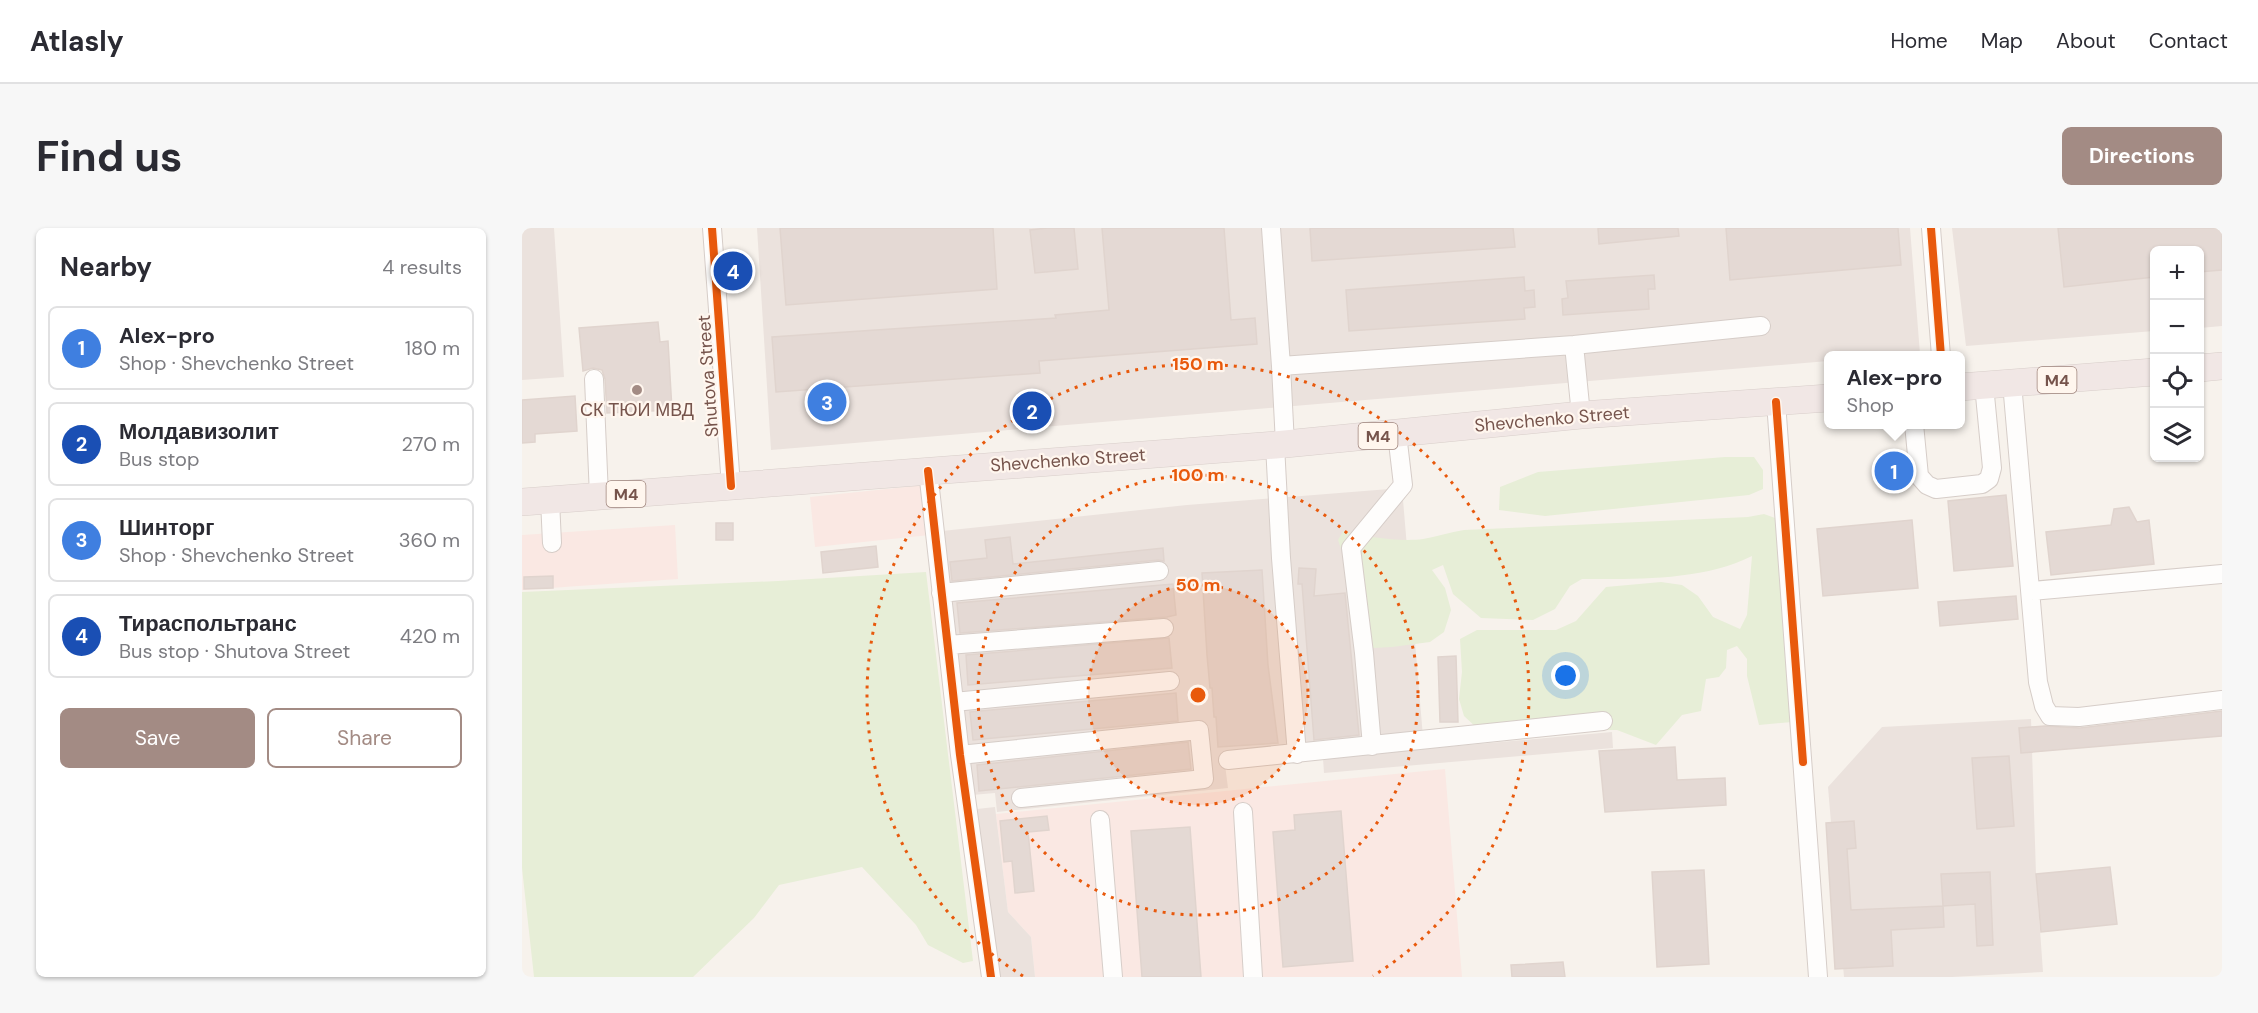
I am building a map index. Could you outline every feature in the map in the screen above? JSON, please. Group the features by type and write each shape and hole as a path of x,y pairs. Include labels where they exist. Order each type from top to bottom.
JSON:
{"highway":[{"path":"2204,368 2222,366"},
{"name":"M4","path":"1972,386 2150,372"},
{"name":"Shevchenko Street","path":"522,502 1280,444 1581,415 1824,398"}],"street":[{"name":"Shutova Street","path":"712,228 730,486"},
{"path":"1271,228 1281,366 1281,558 1297,753"},
{"path":"1931,228 1941,351"},
{"path":"1281,366 1574,345 1761,326"},
{"path":"1574,345 1581,415"},
{"path":"594,379 599,496"},
{"path":"2012,383 2038,682 2044,706 2050,716 2079,717 2222,700"},
{"path":"1914,429 1919,476 1927,485 1936,489 1982,484 1989,479 1992,468 1972,386"},
{"path":"1776,402 1818,977"},
{"path":"1372,747 1364,653 1351,548 1403,485 1397,434"},
{"path":"928,471 960,755 991,977"},
{"path":"550,500 552,543"},
{"path":"941,593 1159,571"},
{"path":"2031,591 2222,574"},
{"path":"948,645 1164,628"},
{"path":"954,702 1170,681"},
{"path":"1228,760 1372,747 1603,721"},
{"path":"960,755 1199,730 1204,779 1021,798"},
{"path":"1243,812 1253,977"},
{"path":"1100,820 1113,977"}],"shaded area":[{"path":"522,228 554,228 564,377 522,380"},
{"path":"757,228 1910,228 1920,351 1824,351 1824,361 771,450"},
{"path":"1952,228 2222,228 2222,326 2204,328 2204,246 2150,246 2150,331 1966,346"},
{"path":"925,485 930,535 815,547 810,497"},
{"path":"1402,488 1423,737 1224,757 1228,788 997,812 995,793 972,795 942,531 1187,505"},
{"path":"675,525 678,579 522,590 522,535"},
{"path":"2031,719 2036,874 2043,972 1952,977 1844,977 1828,787 1882,727"},
{"path":"1612,732 1613,748 1324,773 1323,758"},
{"path":"1445,769 1462,977 1035,977 1031,937 1008,912 996,814"},
{"path":"995,807 1008,912 1031,937 1035,977 998,977 977,809"}],"green space":[{"path":"1725,457 1754,457 1763,470 1763,489 1749,495 1545,516 1499,510 1500,487 1538,472"},
{"path":"1764,514 1775,518 1780,526 1792,722 1759,725 1747,676 1747,659 1737,646 1727,650 1726,668 1719,677 1706,679 1701,711 1682,715 1656,745 1617,730 1478,729 1464,716 1459,699 1462,672 1460,639 1477,630 1556,630 1576,621 1606,587 1661,582 1682,585 1698,596 1713,617 1740,629 1747,615 1752,556 1712,570 1668,577 1582,579 1570,586 1555,609 1533,620 1481,618 1453,594 1443,565 1432,570 1445,588 1451,610 1444,632 1430,642 1373,648 1359,640 1348,570 1338,540 1343,531 1383,538 1414,540 1464,530 1748,517"},
{"path":"926,572 973,961 963,963 928,945 916,925 862,867 779,885 754,918 693,977 534,977 522,868 522,592"}],"building":[{"path":"780,228 993,228 997,289 786,305"},
{"path":"1074,228 1078,269 1035,273 1030,230"},
{"path":"1102,228 1224,228 1231,320 1255,318 1257,344 1039,361 1040,373 776,392 772,337 1056,318 1055,315 1109,310"},
{"path":"1310,228 1513,228 1515,247 1312,261"},
{"path":"1598,228 1678,228 1679,236 1599,244"},
{"path":"1726,228 1898,228 1901,265 1730,280"},
{"path":"2058,228 2222,228 2222,270 2204,272 2204,246 2150,246 2150,277 2064,287"},
{"path":"1654,275 1655,289 1648,289 1649,309 1563,315 1562,299 1568,298 1566,281"},
{"path":"1524,277 1525,291 1534,290 1535,307 1524,308 1525,319 1349,331 1346,290"},
{"name":"СК ТЮИ МВД","path":"658,322 660,342 668,341 672,410 607,413 605,379 602,370 593,368 583,371 579,328"},
{"path":"575,396 577,431 535,434 535,442 522,443 522,400"},
{"path":"2006,495 2013,566 1954,571 1948,501"},
{"path":"2129,507 2137,522 2149,520 2154,564 2051,575 2046,532 2111,525 2114,509"},
{"path":"1912,520 1918,588 1823,596 1817,529"},
{"path":"716,523 733,523 733,540 716,540"},
{"path":"1010,537 1013,564 1163,548 1164,561 952,581 950,562 987,558 985,540"},
{"path":"876,546 878,567 823,573 821,552"},
{"path":"1299,568 1316,569 1314,596 1345,593 1359,735 1314,740 1302,584 1298,584"},
{"path":"1262,570 1268,665 1278,743 1218,747 1216,717 1214,717 1212,688 1210,688 1202,573"},
{"path":"553,576 553,588 524,589 524,577"},
{"path":"1173,584 1176,615 960,633 957,603"},
{"path":"2016,596 2018,619 1940,626 1938,602"},
{"path":"1169,638 1172,668 968,685 966,655"},
{"path":"1456,656 1458,722 1440,722 1438,657"},
{"path":"1176,693 1178,721 973,740 970,712"},
{"path":"2222,711 2222,736 2021,753 2019,728 2045,726 2080,728"},
{"path":"1188,742 1191,769 979,791 977,765"},
{"path":"1675,747 1677,780 1725,778 1726,805 1605,812 1599,751"},
{"path":"2009,756 2014,826 1977,829 1972,758"},
{"path":"1341,811 1353,961 1283,967 1273,832 1295,830 1294,815"},
{"path":"1047,816 1049,830 1028,832 1034,891 1015,893 1012,861 1004,862 1000,821"},
{"path":"1854,821 1856,848 1847,849 1851,910 1943,906 1944,927 1891,930 1893,966 1835,969 1826,823"},
{"path":"1190,827 1201,977 1142,977 1131,831"},
{"path":"2110,867 2117,924 2041,932 2036,874"},
{"path":"1704,870 1709,964 1657,967 1652,872"},
{"path":"1990,872 1993,945 1977,946 1975,904 1943,906 1941,874"},
{"path":"1563,962 1565,977 1512,977 1511,965"}],"cycle path":[{"path":"712,228 731,486"},
{"path":"1931,228 1941,351"},
{"path":"1776,402 1803,762"},
{"path":"928,471 960,755 991,977"}],"place":[{"name":"Тираспольтранс","path":"733,271"},
{"name":"СК ТЮИ МВД","path":"637,390"},
{"name":"Шинторг","path":"827,402"},
{"name":"Молдавизолит","path":"1032,411"},
{"name":"Alex-pro","path":"1894,471"}]}
